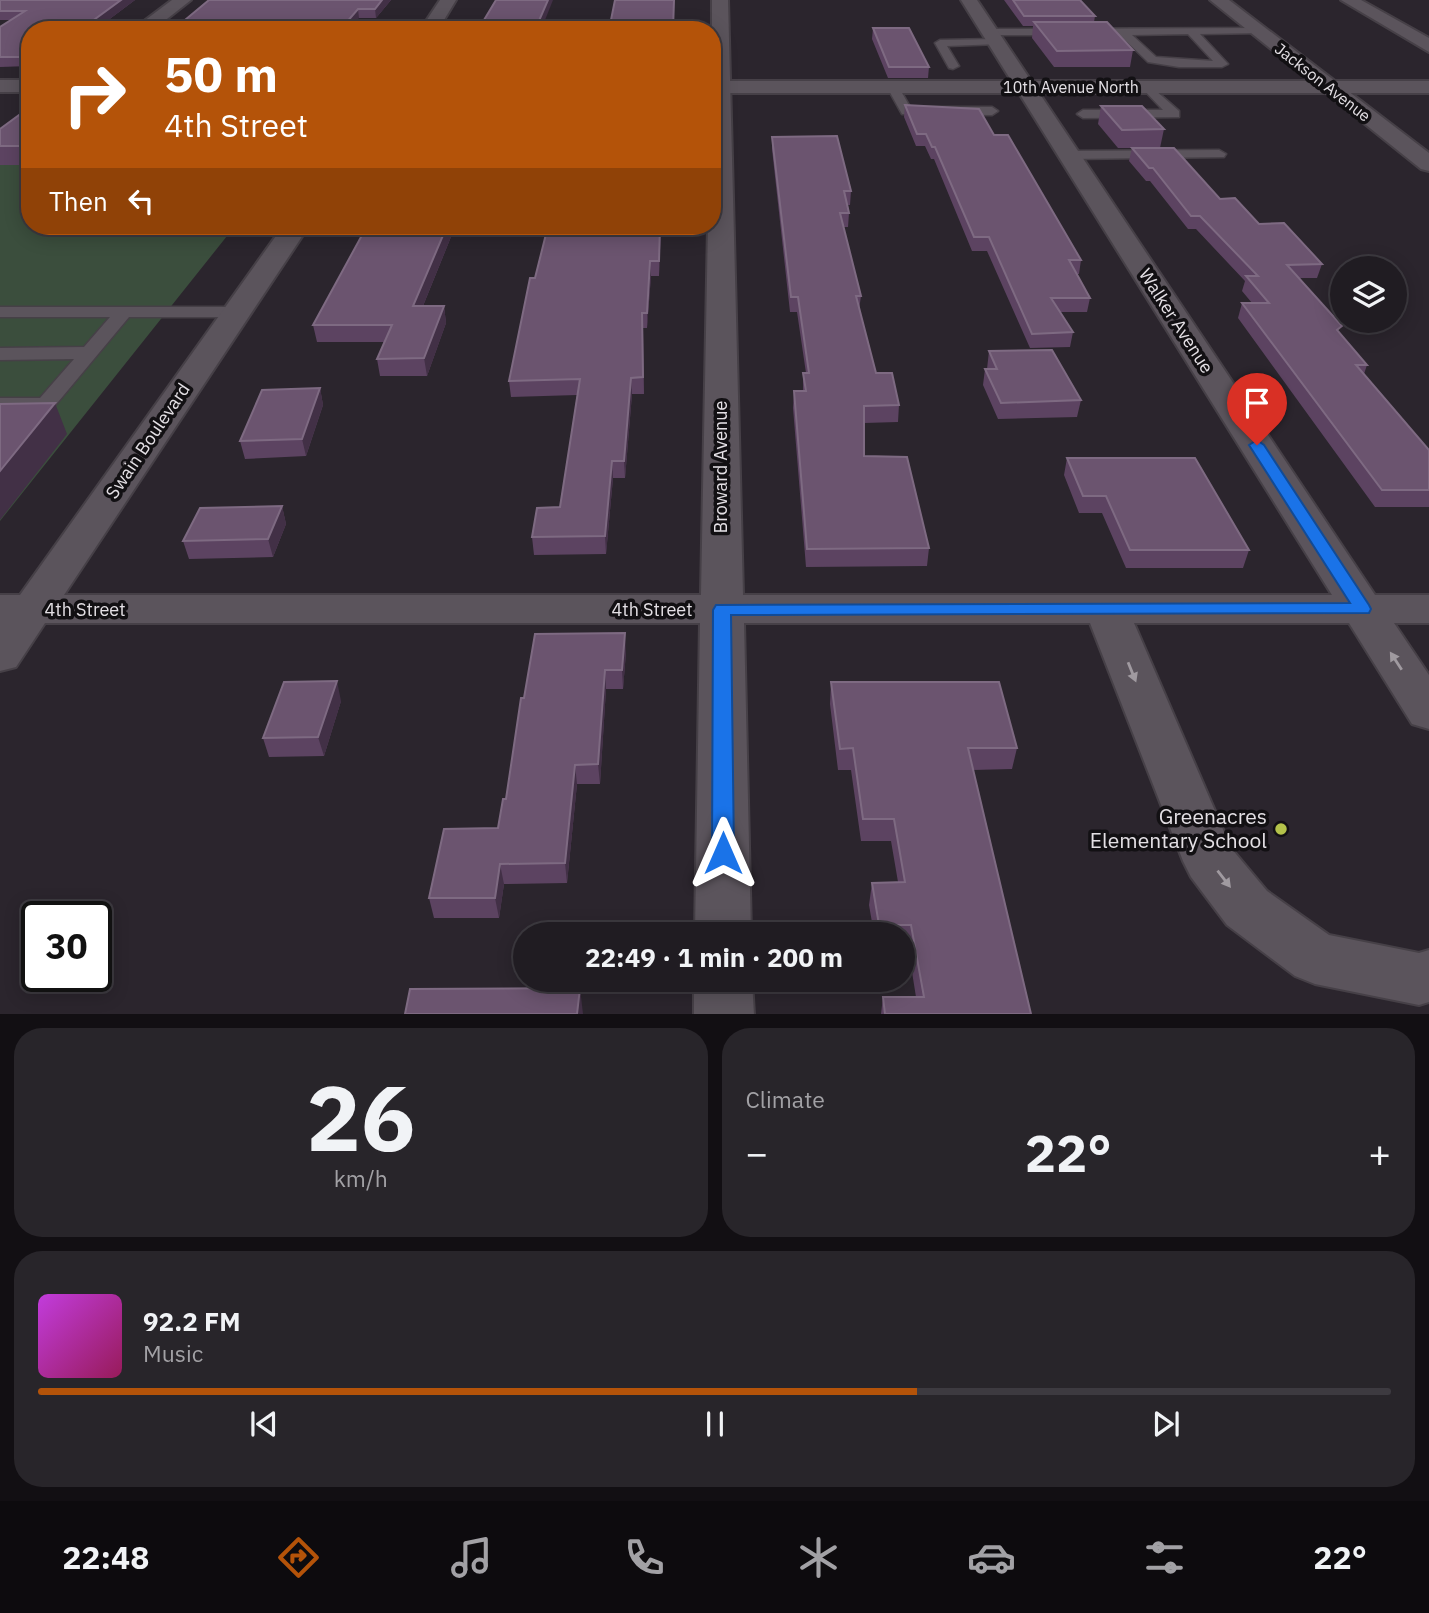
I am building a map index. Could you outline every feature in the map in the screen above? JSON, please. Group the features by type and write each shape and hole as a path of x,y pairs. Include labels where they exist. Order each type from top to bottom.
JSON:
{"street":[{"path":"154,21 183,0"},
{"path":"435,21 448,0"},
{"name":"Broward Avenue","path":"718,21 720,0"},
{"name":"Walker Avenue","path":"969,0 1429,712"},
{"name":"Jackson Avenue","path":"1218,0 1429,164"},
{"path":"1349,0 1429,46"},
{"path":"0,86 21,86"},
{"name":"10th Avenue North","path":"721,87 1429,87"},
{"name":"Swain Boulevard","path":"0,656 16,610 290,235"},
{"name":"Broward Avenue","path":"717,235 723,922"},
{"path":"1106,609 1210,861 1247,908 1315,958 1419,979 1429,976"},
{"name":"4th Street","path":"16,610 1429,610"},
{"path":"723,992 723,1014"}],"lane":[{"path":"953,66 940,43 993,37 1123,32 1258,31"},
{"path":"1123,32 1152,61 1222,64 1191,32"},
{"path":"893,87 906,111 992,111"},
{"path":"1083,114 1174,114 1147,87"},
{"path":"1069,155 1219,154"},
{"path":"0,312 236,312"},
{"path":"0,404 46,404 124,312"},
{"path":"0,354 89,353"}],"green space":[{"path":"0,165 21,165 21,235 228,235 0,521"}],"building":[{"path":"0,0 121,0 92,21 21,21 21,57 0,57 0,27 25,11 0,11"},
{"path":"209,0 382,0 375,9 358,9 348,21 184,21"},
{"path":"496,0 548,0 539,21 483,21"},
{"path":"615,0 674,0 673,21 611,21"},
{"path":"1013,0 1080,0 1095,16 1024,16"},
{"path":"1034,22 1107,22 1133,50 1057,51"},
{"path":"873,28 909,28 929,67 889,67"},
{"path":"905,105 979,109 994,135 1008,135 1081,260 1069,260 1090,298 1051,298 1073,332 1032,334 989,237 974,237 935,147 932,147 926,134 917,134"},
{"path":"1101,106 1142,106 1164,129 1122,130"},
{"path":"21,114 21,146 0,146 0,129"},
{"path":"837,136 851,191 844,191 849,213 840,213 861,296 856,296 876,373 892,373 899,405 864,406 864,456 907,457 929,548 807,549 794,391 806,391 803,373 809,373 798,297 791,297 772,137"},
{"path":"1132,148 1174,148 1220,199 1235,198 1259,224 1284,223 1322,264 1287,265 1330,313 1330,333 1340,333 1367,365 1356,365 1429,450 1429,490 1382,490 1242,303 1269,303 1246,276 1258,276 1200,216 1191,216 1153,168 1149,168"},
{"path":"362,235 443,235 413,306 444,306 424,358 377,359 392,325 313,325"},
{"path":"546,235 660,235 659,261 650,261 647,313 642,313 643,377 631,378 624,461 612,461 605,536 532,537 537,508 560,507 580,379 509,381 530,278 535,278"},
{"path":"1052,350 1081,400 1001,403 985,369 997,369 989,351"},
{"path":"320,388 302,439 240,441 262,390"},
{"path":"55,403 0,471 0,404"},
{"path":"1067,458 1195,458 1249,550 1130,550 1106,496 1083,496"},
{"path":"282,506 268,539 183,541 200,508"},
{"path":"625,633 622,670 605,670 598,764 575,765 565,863 500,864 495,898 429,898 444,829 498,828 503,799 506,799 521,698 524,698 535,634"},
{"path":"337,681 318,737 263,738 284,682"},
{"path":"831,682 999,682 1017,748 968,748 1031,1014 885,1014 883,997 924,997 915,947 915,922 878,922 872,883 905,882 894,819 863,819 853,748 840,749"},
{"path":"513,988 513,992 580,992 577,1014 405,1014 410,989"}],"place":[{"name":"Greenacres Elementary School","path":"1281,829"}],"route":[{"path":"723,853 722,610 1363,609 1257,445"}]}
